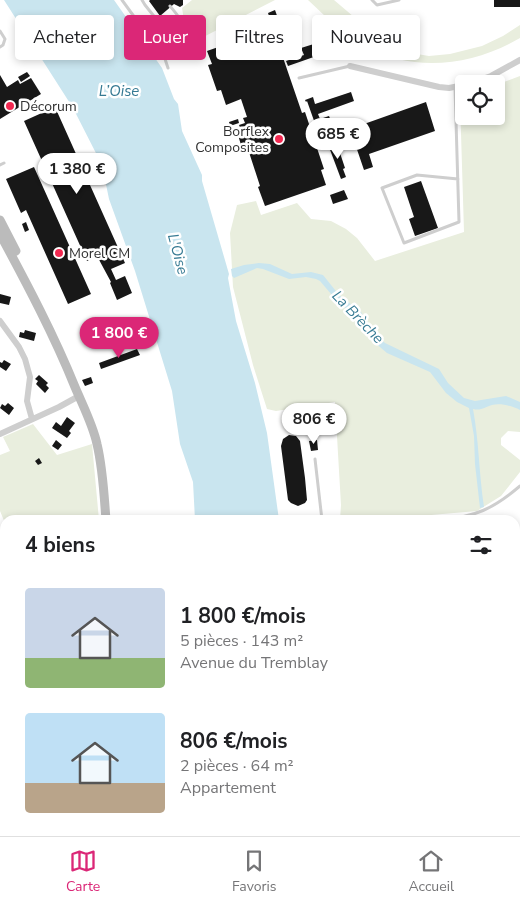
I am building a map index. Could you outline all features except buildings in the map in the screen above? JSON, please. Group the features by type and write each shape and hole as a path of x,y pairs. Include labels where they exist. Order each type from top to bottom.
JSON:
{"main road":[{"path":"0,220 30,283 79,396 97,443 104,482 106,515"},
{"path":"0,234 44,318"}],"street":[{"path":"492,75 520,60"},
{"path":"350,66 433,86 455,87"},
{"path":"0,321 25,359 30,377 27,401 32,419"},
{"path":"0,434 79,396"}],"lane":[{"path":"122,0 165,59 168,68"},
{"path":"142,0 169,35 174,36 180,34 183,28 182,22 170,6"},
{"path":"372,0 376,5 399,0"},
{"path":"0,31 5,39 0,47"},
{"path":"300,78 350,66"},
{"path":"456,125 458,179 459,222 404,243 382,188 417,174 458,179"},
{"path":"315,458 321,515"},
{"path":"470,515 502,501 520,486"}],"green space":[{"path":"192,0 275,0 246,15 216,15 216,31 206,36 206,15 183,15 182,8"},
{"path":"308,0 334,0 352,15 324,15"},
{"path":"520,25 520,38 482,55 443,63 403,60 420,60 420,54 429,56 450,54 482,46"},
{"path":"520,76 520,432 508,431 501,438 501,445 520,460 520,472 501,496 477,511 431,515 340,515 335,402 276,411 267,409 253,365 233,287 230,233 237,205 256,201 261,215 297,203 311,219 331,221 346,229 357,238 375,261 464,232 461,125 505,125 505,82"},
{"path":"33,424 57,455 92,444 99,515 2,515 0,511 0,455 10,451 3,437"}],"water":[{"name":"L’Oise","path":"4,0 114,0 125,15 124,60 156,60 162,68 174,99 178,104 182,131 202,175 202,181 229,274 228,278 236,321 255,383 267,433 278,515 195,515 193,482 180,444 172,391 135,271 109,199 102,165 73,108 42,60 114,60 114,15 15,15 15,17"},
{"name":"La Brèche","path":"259,263 270,264 292,274 311,272 323,275 339,295 361,312 376,335 385,343 439,369 448,383 464,398 475,401 506,396 520,402 520,410 499,404 481,409 473,409 484,507 480,508 474,436 469,408 457,402 446,393 430,372 387,353 374,342 358,318 337,301 320,281 306,277 289,279 257,268 234,278 232,276 231,269"}],"place":[{"name":"Décorum","path":"10,106"},
{"name":"Borflex Composites","path":"279,139"},
{"name":"Morel CM","path":"59,253"}],"water label":[{"name":"L'Oise","path":"178,254"}]}
